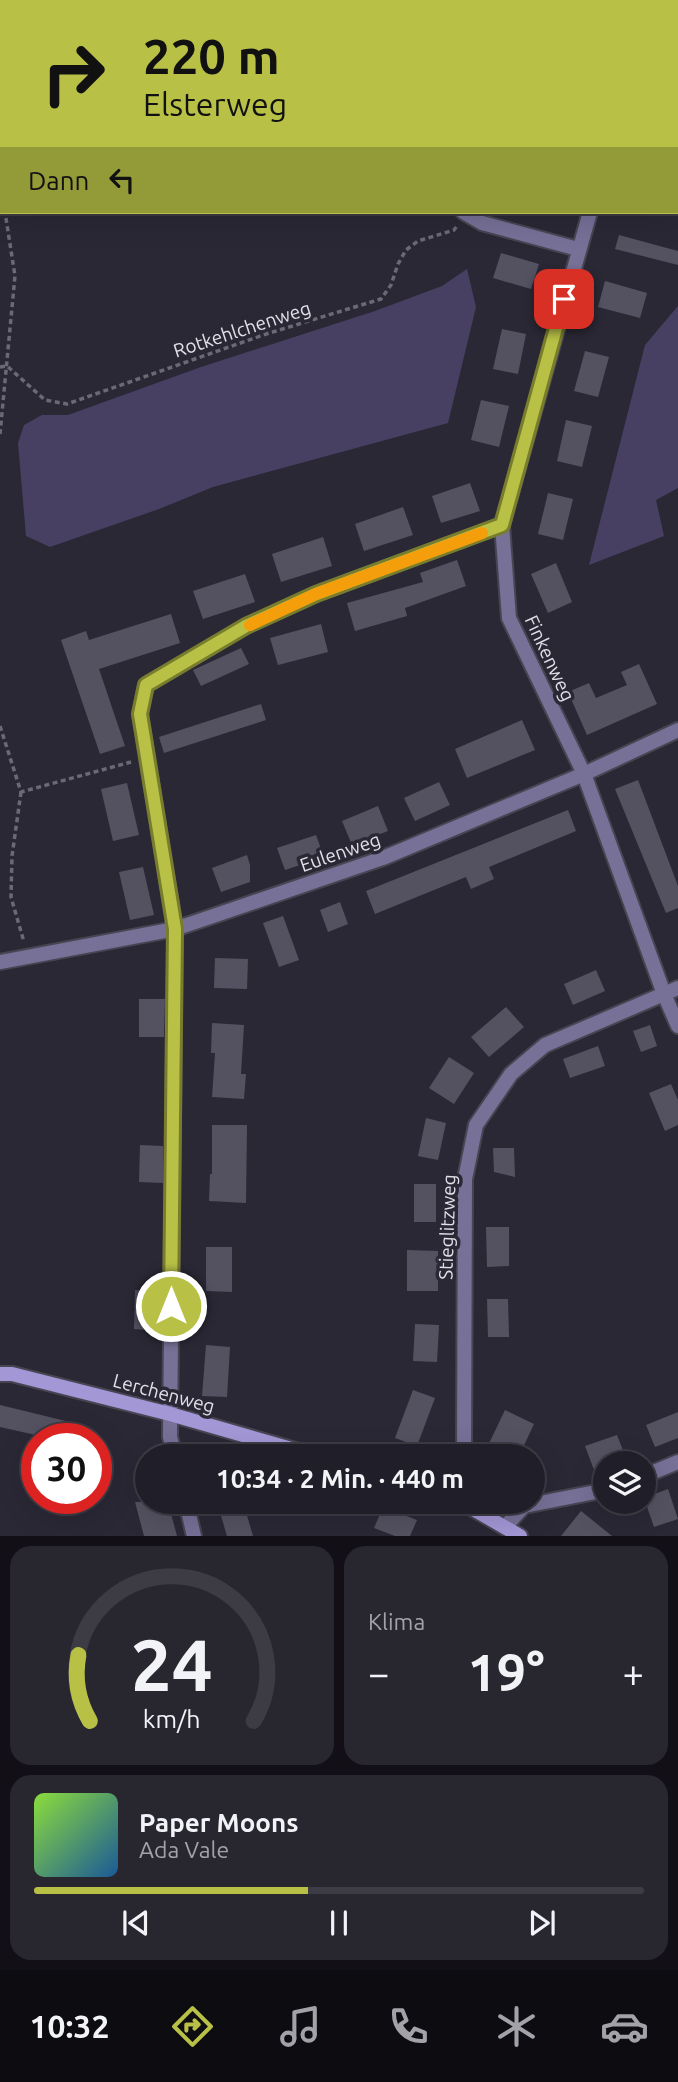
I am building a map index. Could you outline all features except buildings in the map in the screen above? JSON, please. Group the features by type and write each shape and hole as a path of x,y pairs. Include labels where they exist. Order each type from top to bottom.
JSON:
{"street":[{"path":"468,214 482,223 523,236 578,249"},
{"name":"Finkenweg","path":"589,214 502,525 509,618 584,774 671,991 678,1026"},
{"path":"171,1444 175,929 140,714 146,685 246,626 304,600 502,525"},
{"name":"Eulenweg","path":"0,962 175,929 383,858 584,774 678,730"},
{"name":"Stieglitzweg","path":"464,1444 465,1179 476,1125 511,1074 545,1045 671,991"},
{"name":"Lerchenweg","path":"0,1374 12,1374 170,1413 275,1444"},
{"path":"656,1471 678,1462"},
{"path":"505,1527 524,1506 593,1493"},
{"path":"189,1514 194,1536"},
{"path":"482,1514 520,1536"}],"path":[{"path":"0,434 15,276 5,214"},
{"name":"Rotkehlchenweg","path":"7,366 45,400 67,404 266,334 381,299 391,285 406,250 418,241 454,230 465,214"},
{"path":"0,367 7,366"},
{"path":"0,726 21,792 12,856 11,897 29,957"},
{"path":"21,792 147,757"}],"shaded area":[{"path":"467,269 476,307 448,423 213,487 50,547 26,536 18,443 24,425 42,415 68,415 201,367 375,311 442,286"},
{"path":"678,306 678,488 656,500 664,536 589,565 645,345"}],"slow traffic":[{"path":"250,625 316,594 482,533"}],"route":[{"path":"171,1306 175,929 140,714 146,685 246,626 316,594 502,525 564,299"}]}
